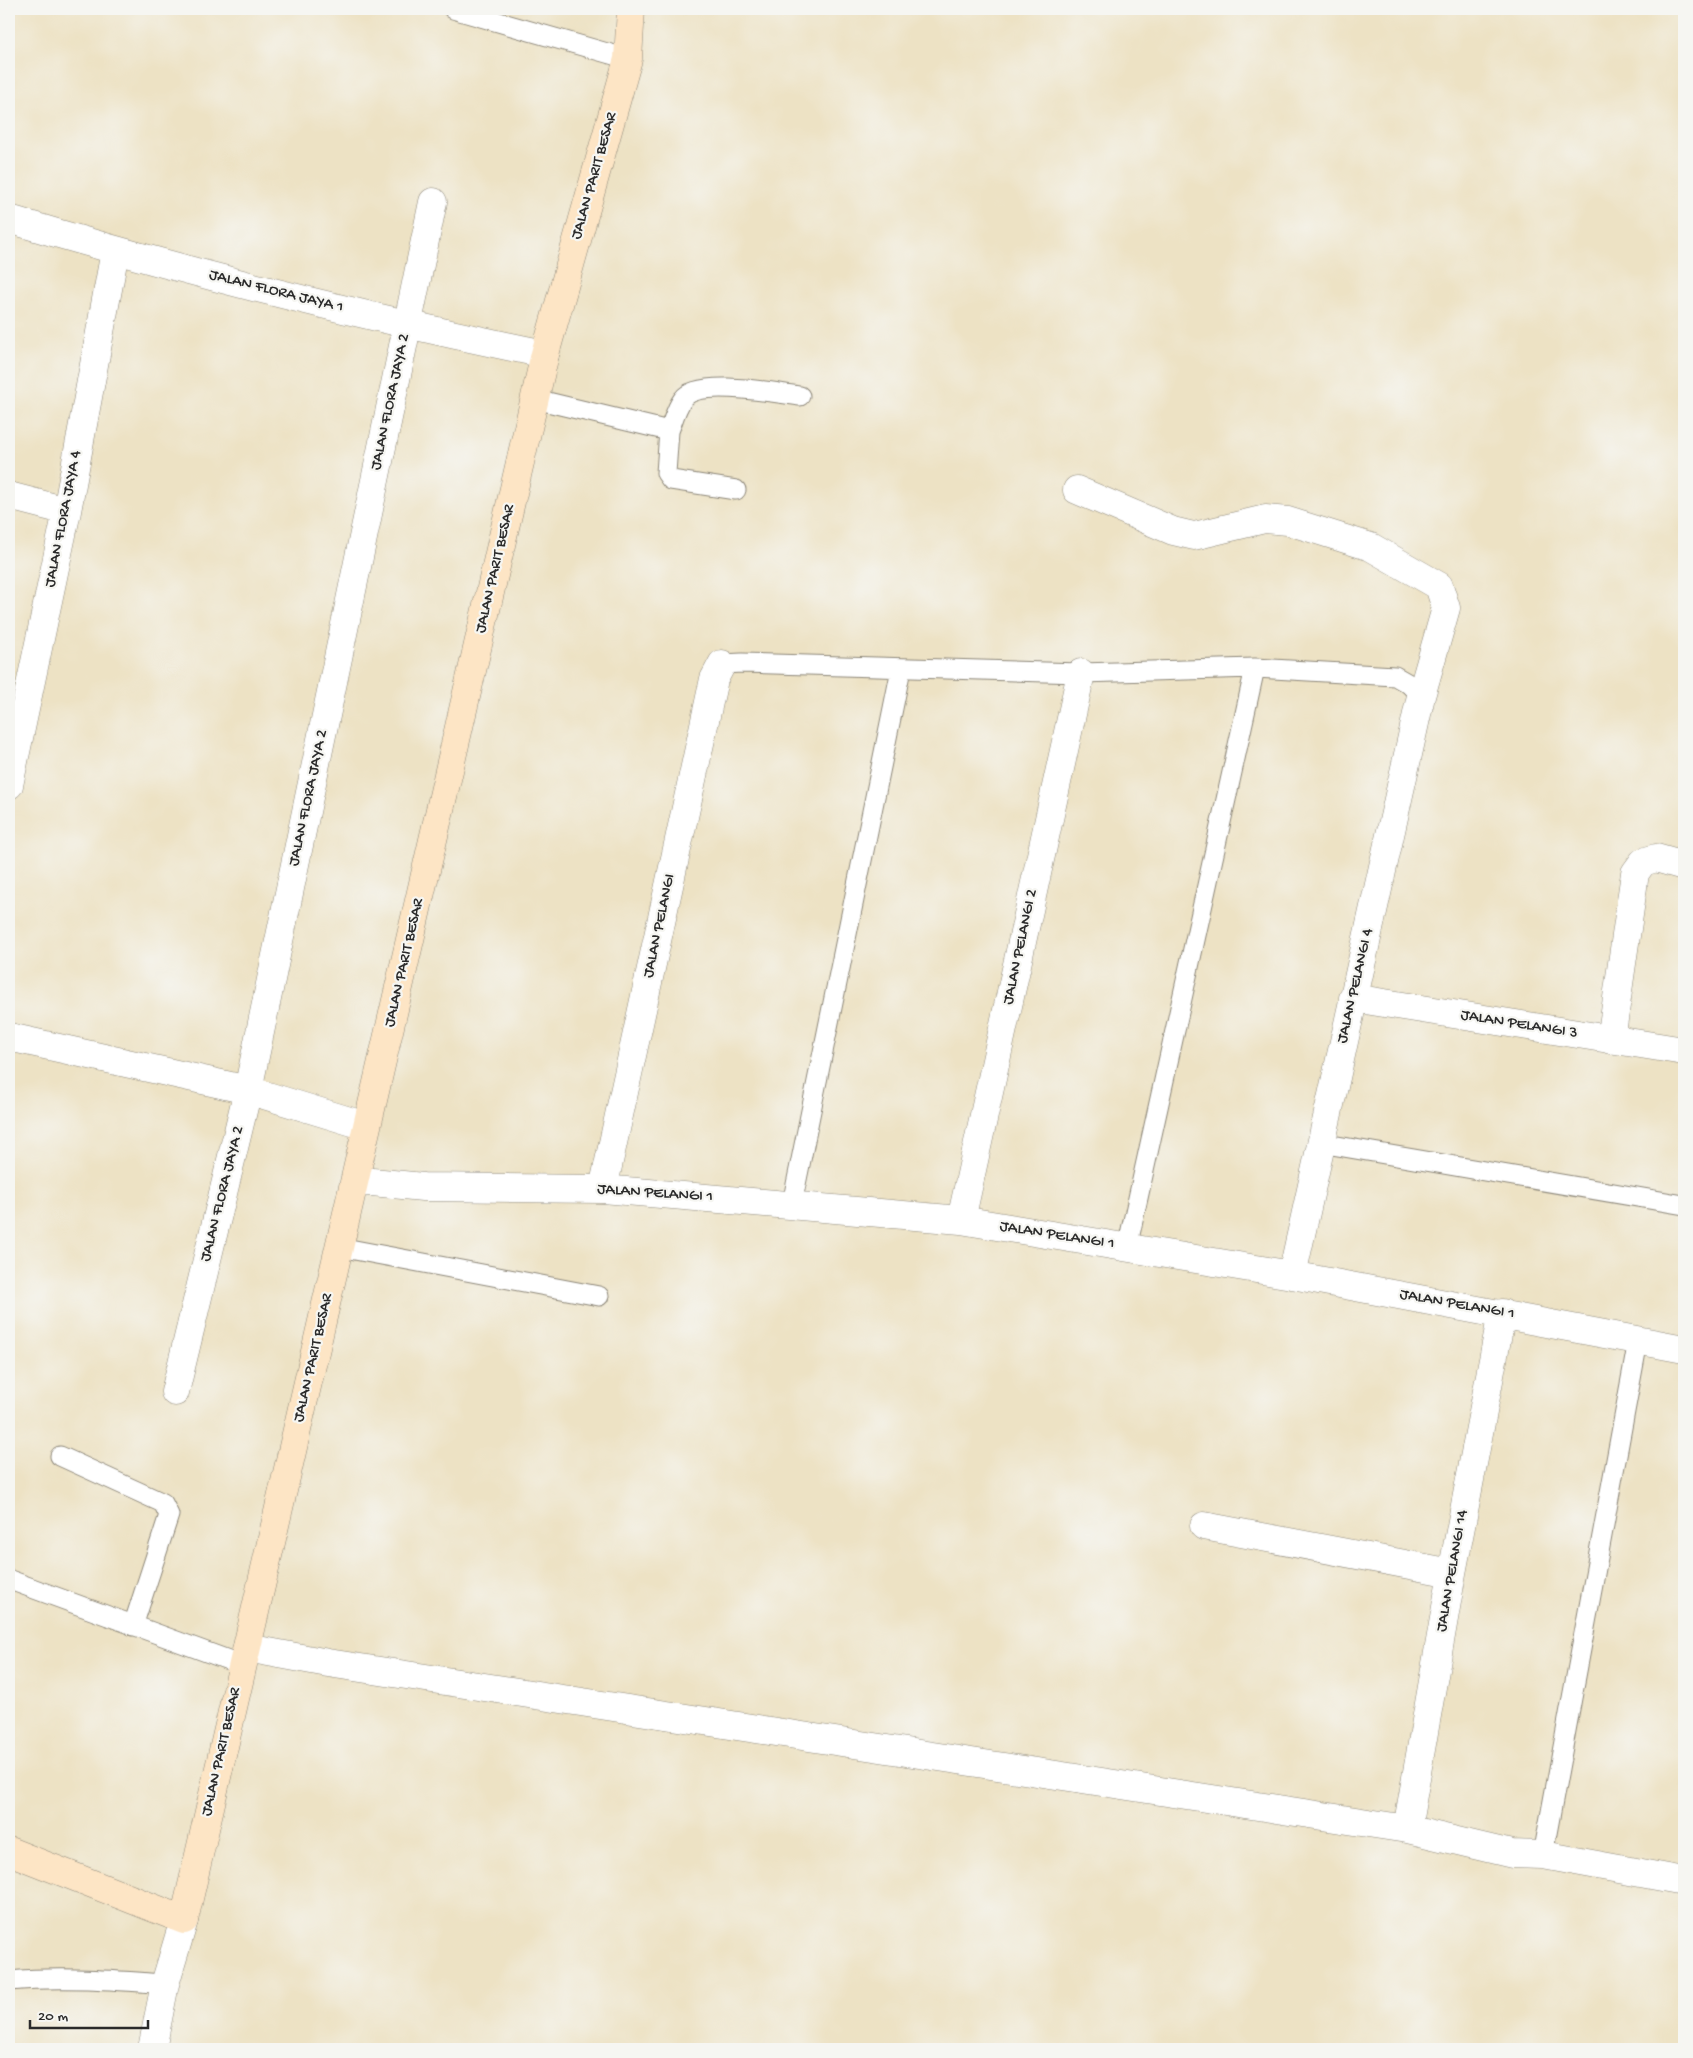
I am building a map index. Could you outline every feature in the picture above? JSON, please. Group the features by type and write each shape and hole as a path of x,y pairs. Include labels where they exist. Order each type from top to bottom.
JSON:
{"street":[{"name":"JALAN PARIT BESAR","path":"184,1920 339,1247 364,1183 366,1126 545,354 628,59 631,9"},
{"name":"JALAN FLORA JAYA 2","path":"175,1392 248,1090 433,202"},
{"name":"JALAN FLORA JAYA 1","path":"9,219 115,251 407,326 545,354"},
{"name":"JALAN FLORA JAYA 4","path":"9,785 66,511 115,251"},
{"name":"JALAN PELANGI 4","path":"1078,490 1173,531 1194,536 1266,519 1288,520 1371,547 1439,586 1446,608 1421,696 1292,1275"},
{"path":"9,496 66,511"},
{"name":"JALAN PELANGI","path":"603,1189 714,679 722,664"},
{"name":"JALAN PELANGI 2","path":"961,1220 1081,673"},
{"path":"1611,1040 1635,873 1643,862 1656,858 1684,866"},
{"name":"JALAN PELANGI 3","path":"1353,998 1684,1051"},
{"path":"9,1037 248,1090 366,1126"},
{"name":"JALAN PELANGI 1","path":"364,1183 423,1188 603,1189 961,1220 1292,1275 1502,1313 1684,1349"},
{"name":"JALAN PELANGI 14","path":"1407,1830 1452,1573 1502,1313"},
{"path":"1204,1526 1452,1573"},
{"path":"244,1656 289,1655 328,1663 1407,1830 1512,1854 1543,1855 1684,1877"},
{"path":"9,1852 184,1920 165,1984 152,2049"}],"lane":[{"path":"453,9 628,59"},
{"path":"736,490 671,480 666,473 669,431 683,398 695,391 714,387 800,396"},
{"path":"535,399 669,431"},
{"path":"722,664 742,662 901,669 1081,673 1255,668 1395,676 1409,684 1421,696"},
{"path":"1127,1248 1255,668"},
{"path":"792,1204 901,669"},
{"path":"1320,1144 1684,1205"},
{"path":"339,1247 599,1296"},
{"path":"1543,1855 1638,1341"},
{"path":"60,1456 163,1503 169,1514 133,1626"},
{"path":"10,1580 133,1626 244,1656"},
{"path":"9,1981 42,1978 92,1978 165,1984"}]}
